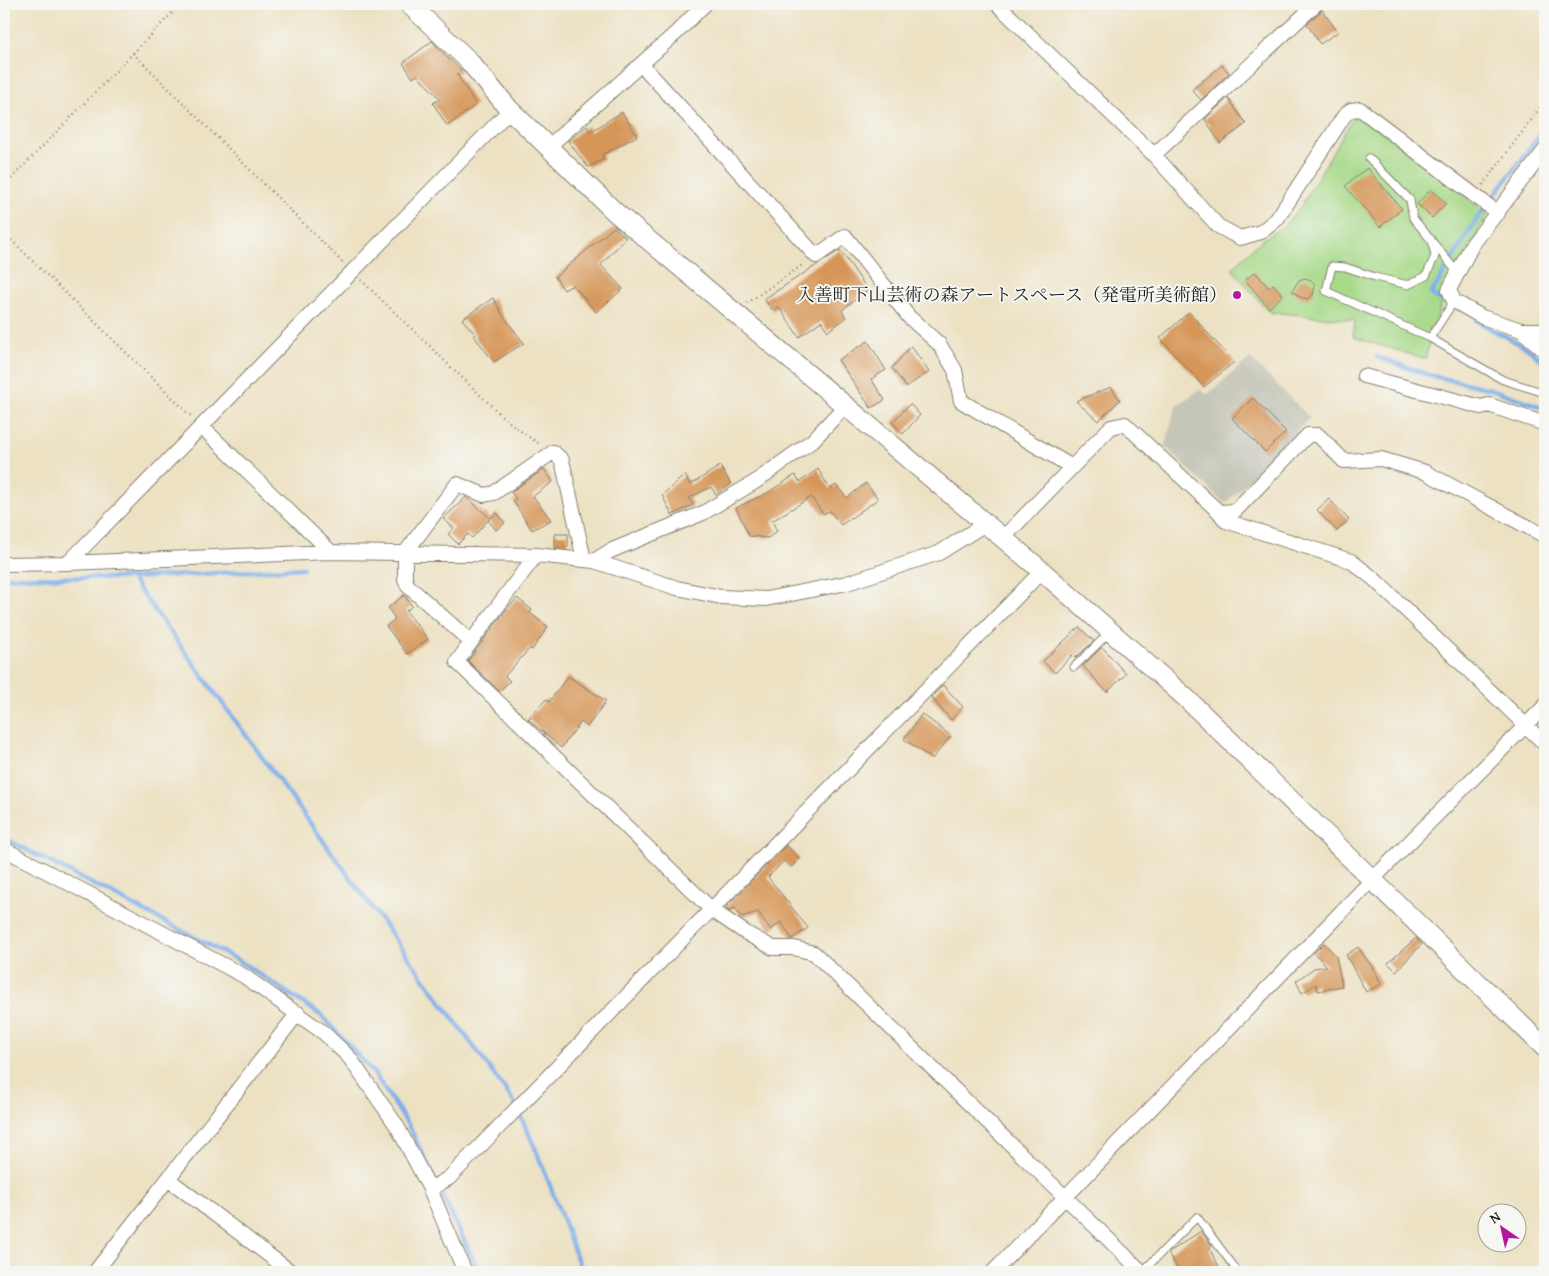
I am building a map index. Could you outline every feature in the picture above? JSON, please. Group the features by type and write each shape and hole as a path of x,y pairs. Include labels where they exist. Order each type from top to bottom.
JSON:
{"street":[{"path":"408,4 467,59 510,110 614,212 1042,571 1186,698 1545,1048"},
{"path":"548,147 676,33 705,4"},
{"path":"997,4 1154,155 1218,226 1240,238 1261,232 1277,219 1344,116 1351,110 1360,109 1498,213"},
{"path":"1154,155 1316,4"},
{"path":"641,64 816,256 845,236 910,317 940,344 955,370 961,401 1072,468"},
{"path":"68,563 510,110"},
{"path":"1545,150 1472,245 1449,290 1454,301 1482,317 1521,330 1545,330"},
{"path":"1521,330 1545,351"},
{"path":"1364,376 1481,408 1489,405 1545,424"},
{"path":"589,560 703,512 755,482 812,440 845,406"},
{"path":"1003,538 1111,427 1125,424 1219,512 1226,521 1351,560 1374,579 1545,744"},
{"path":"202,427 331,552"},
{"path":"1219,512 1235,511 1308,435 1318,435 1344,461 1381,458 1425,472 1545,536"},
{"path":"471,642 408,586 405,579 405,552 457,484 484,494 494,493 553,452 562,460 589,560"},
{"path":"4,564 331,552 536,555 589,560 686,590 721,597 766,599 847,583 939,553 985,524"},
{"path":"536,555 457,662 712,910 746,933 773,948 794,948 814,954 1142,1272"},
{"path":"430,1189 449,1178 1042,571"},
{"path":"993,1272 1372,880 1545,706"},
{"path":"4,849 244,976 324,1033 349,1057 397,1126 430,1189 465,1272"},
{"path":"95,1272 298,1013"},
{"path":"168,1179 291,1272"}],"lane":[{"path":"1369,158 1410,200 1413,218 1457,272"},
{"path":"1431,239 1434,256 1426,276 1408,285 1375,277 1345,266 1332,266 1326,291 1430,338 1503,380 1545,393"},
{"path":"1430,338 1454,301"},
{"path":"1074,667 1110,632"},
{"path":"1142,1272 1198,1217 1238,1272"}],"path":[{"path":"4,186 181,4"},
{"path":"133,53 352,272 503,417 553,452"},
{"path":"1475,196 1545,101"},
{"path":"4,233 202,427"},
{"path":"733,312 816,256"}],"shaded area":[{"path":"1250,358 1310,418 1225,504 1165,446 1176,406 1199,390 1208,394"}],"green space":[{"path":"1360,115 1488,214 1445,291 1425,359 1353,337 1355,320 1269,312 1232,269 1260,241 1284,226 1301,206 1354,116"}],"building":[{"path":"1322,10 1338,32 1320,44 1307,24"},
{"path":"432,41 461,70 457,74 476,105 447,126 433,103 440,99 417,75 413,78 403,63"},
{"path":"1222,65 1229,73 1201,100 1192,90"},
{"path":"1228,98 1246,124 1220,143 1205,119"},
{"path":"622,112 637,136 602,155 604,159 588,167 568,141 587,126 590,132"},
{"path":"1367,168 1402,209 1380,227 1345,186"},
{"path":"1431,189 1446,203 1432,218 1417,204"},
{"path":"614,227 626,237 601,265 623,289 596,312 573,285 564,290 555,277"},
{"path":"840,250 868,290 842,310 846,318 828,331 821,321 799,337 779,307 773,311 764,299"},
{"path":"1255,272 1269,288 1273,284 1283,295 1269,308 1245,280"},
{"path":"1305,278 1311,280 1315,285 1313,295 1307,299 1300,297 1292,291 1299,280"},
{"path":"493,298 504,317 524,343 494,362 474,336 476,335 462,319"},
{"path":"1189,312 1234,362 1204,387 1160,338"},
{"path":"868,341 886,370 871,379 885,400 871,408 838,360"},
{"path":"911,346 929,372 906,387 892,368"},
{"path":"1111,387 1120,400 1098,421 1076,401"},
{"path":"1253,398 1286,432 1265,452 1232,418"},
{"path":"910,404 920,415 903,434 892,422"},
{"path":"720,466 731,484 716,495 711,487 689,498 693,505 672,515 662,495 685,475 690,485"},
{"path":"544,469 553,482 533,496 551,520 532,530 513,501 516,499 511,492"},
{"path":"818,469 830,489 836,485 847,498 866,483 878,499 841,525 830,511 823,514 811,497 772,521 777,531 768,538 749,536 736,508 767,493 795,475 800,482"},
{"path":"466,497 490,518 472,538 468,534 458,544 448,534 454,528 443,519"},
{"path":"1329,499 1349,520 1337,531 1317,510"},
{"path":"497,513 505,523 496,530 488,520"},
{"path":"555,534 568,534 568,547 555,548"},
{"path":"404,595 412,606 406,611 428,639 407,654 386,626 395,619 388,608"},
{"path":"517,598 532,610 530,613 548,627 532,650 530,648 505,676 510,681 499,691 468,661"},
{"path":"1079,627 1094,641 1075,658 1072,655 1055,673 1043,661"},
{"path":"1101,648 1126,674 1107,692 1083,666"},
{"path":"568,676 606,701 587,727 581,722 561,748 528,719 546,699 549,702"},
{"path":"943,685 963,707 951,720 931,697"},
{"path":"922,714 951,736 932,759 904,739"},
{"path":"786,845 800,859 791,867 784,861 768,877 808,928 792,939 781,922 771,930 758,912 741,917 735,908 729,911 725,908"},
{"path":"1416,938 1422,944 1396,971 1388,963"},
{"path":"1324,943 1336,956 1342,986 1318,991 1316,984 1302,993 1296,981 1314,968 1327,966 1314,953"},
{"path":"1358,947 1375,971 1381,984 1366,992 1346,955"},
{"path":"1201,1231 1212,1246 1209,1248 1222,1272 1180,1272 1168,1253"}],"waterway":[{"path":"1453,307 1431,294 1476,220 1545,128"},
{"path":"1476,321 1527,348 1545,363"},
{"path":"1377,357 1429,375 1491,389 1545,408"},
{"path":"131,578 303,568"},
{"path":"4,577 131,578 512,1099 541,1163 582,1272"},
{"path":"4,838 238,960 321,1015 374,1073 409,1126 479,1272"}],"place":[{"name":"入善町下山芸術の森アートスペース（発電所美術館）","path":"1237,295"}]}
